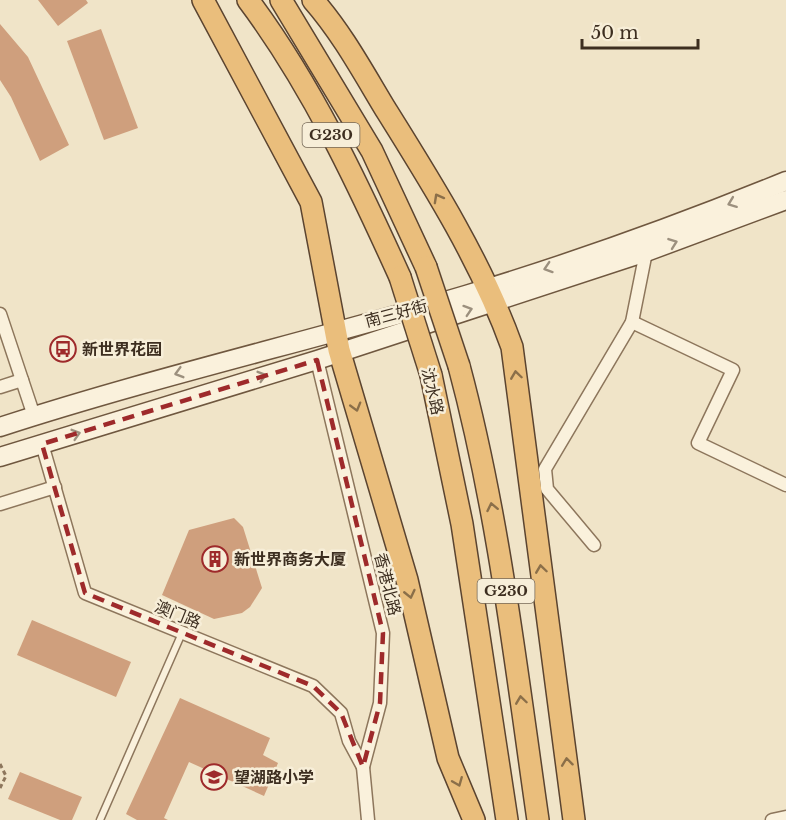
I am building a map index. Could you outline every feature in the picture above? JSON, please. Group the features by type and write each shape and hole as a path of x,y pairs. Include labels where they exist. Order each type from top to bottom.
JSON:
{"highway":[{"path":"203,0 311,202 337,340 407,580 448,758 474,820"},
{"name":"沈水路","path":"248,0 309,96 346,161 400,278 431,375 462,525 507,820"},
{"name":"沈水路","path":"281,0 372,151 426,267 459,366 494,516 538,820"},
{"path":"313,0 331,21 418,161 491,294 512,347 574,820"}],"main road":[{"path":"491,294 786,181"},
{"path":"0,427 34,416 337,340 491,294 646,252 786,200"},
{"path":"0,457 317,360 337,340"}],"street":[{"path":"594,545 547,489 545,469 632,322 646,252"},
{"path":"0,314 34,416"},
{"path":"632,322 733,370 698,443 786,485"},
{"name":"香港北路","path":"317,360 383,633 380,703 363,767 368,820"},
{"path":"0,387 22,380"},
{"name":"澳门路","path":"42,444 85,593 313,686 341,713 349,741 363,767"},
{"path":"0,504 55,487"},
{"path":"772,820 786,816"}],"lane":[{"path":"100,820 182,633"}],"path":[{"path":"0,764 6,776 0,788"}],"highlighted area":[{"path":"317,360 383,633 380,703 363,767 341,713 313,686 85,593 42,444"}],"building":[{"path":"38,0 86,0 88,3 58,26"},
{"path":"0,24 28,57 69,145 40,161 11,97 0,80"},
{"path":"101,29 138,128 104,140 67,41"},
{"name":"新世界商务大厦","path":"234,518 243,527 262,588 250,607 242,613 214,619 162,595 189,530"},
{"path":"32,620 131,662 116,697 17,655"},
{"path":"180,698 270,738 263,755 278,763 264,796 189,762 164,818 168,820 137,820 126,814"},
{"path":"20,772 82,797 72,820 60,820 8,799"}],"place":[{"name":"新世界花园","path":"63,349"},
{"name":"新世界商务大厦","path":"215,559"},
{"name":"望湖路小学","path":"214,777"}]}
